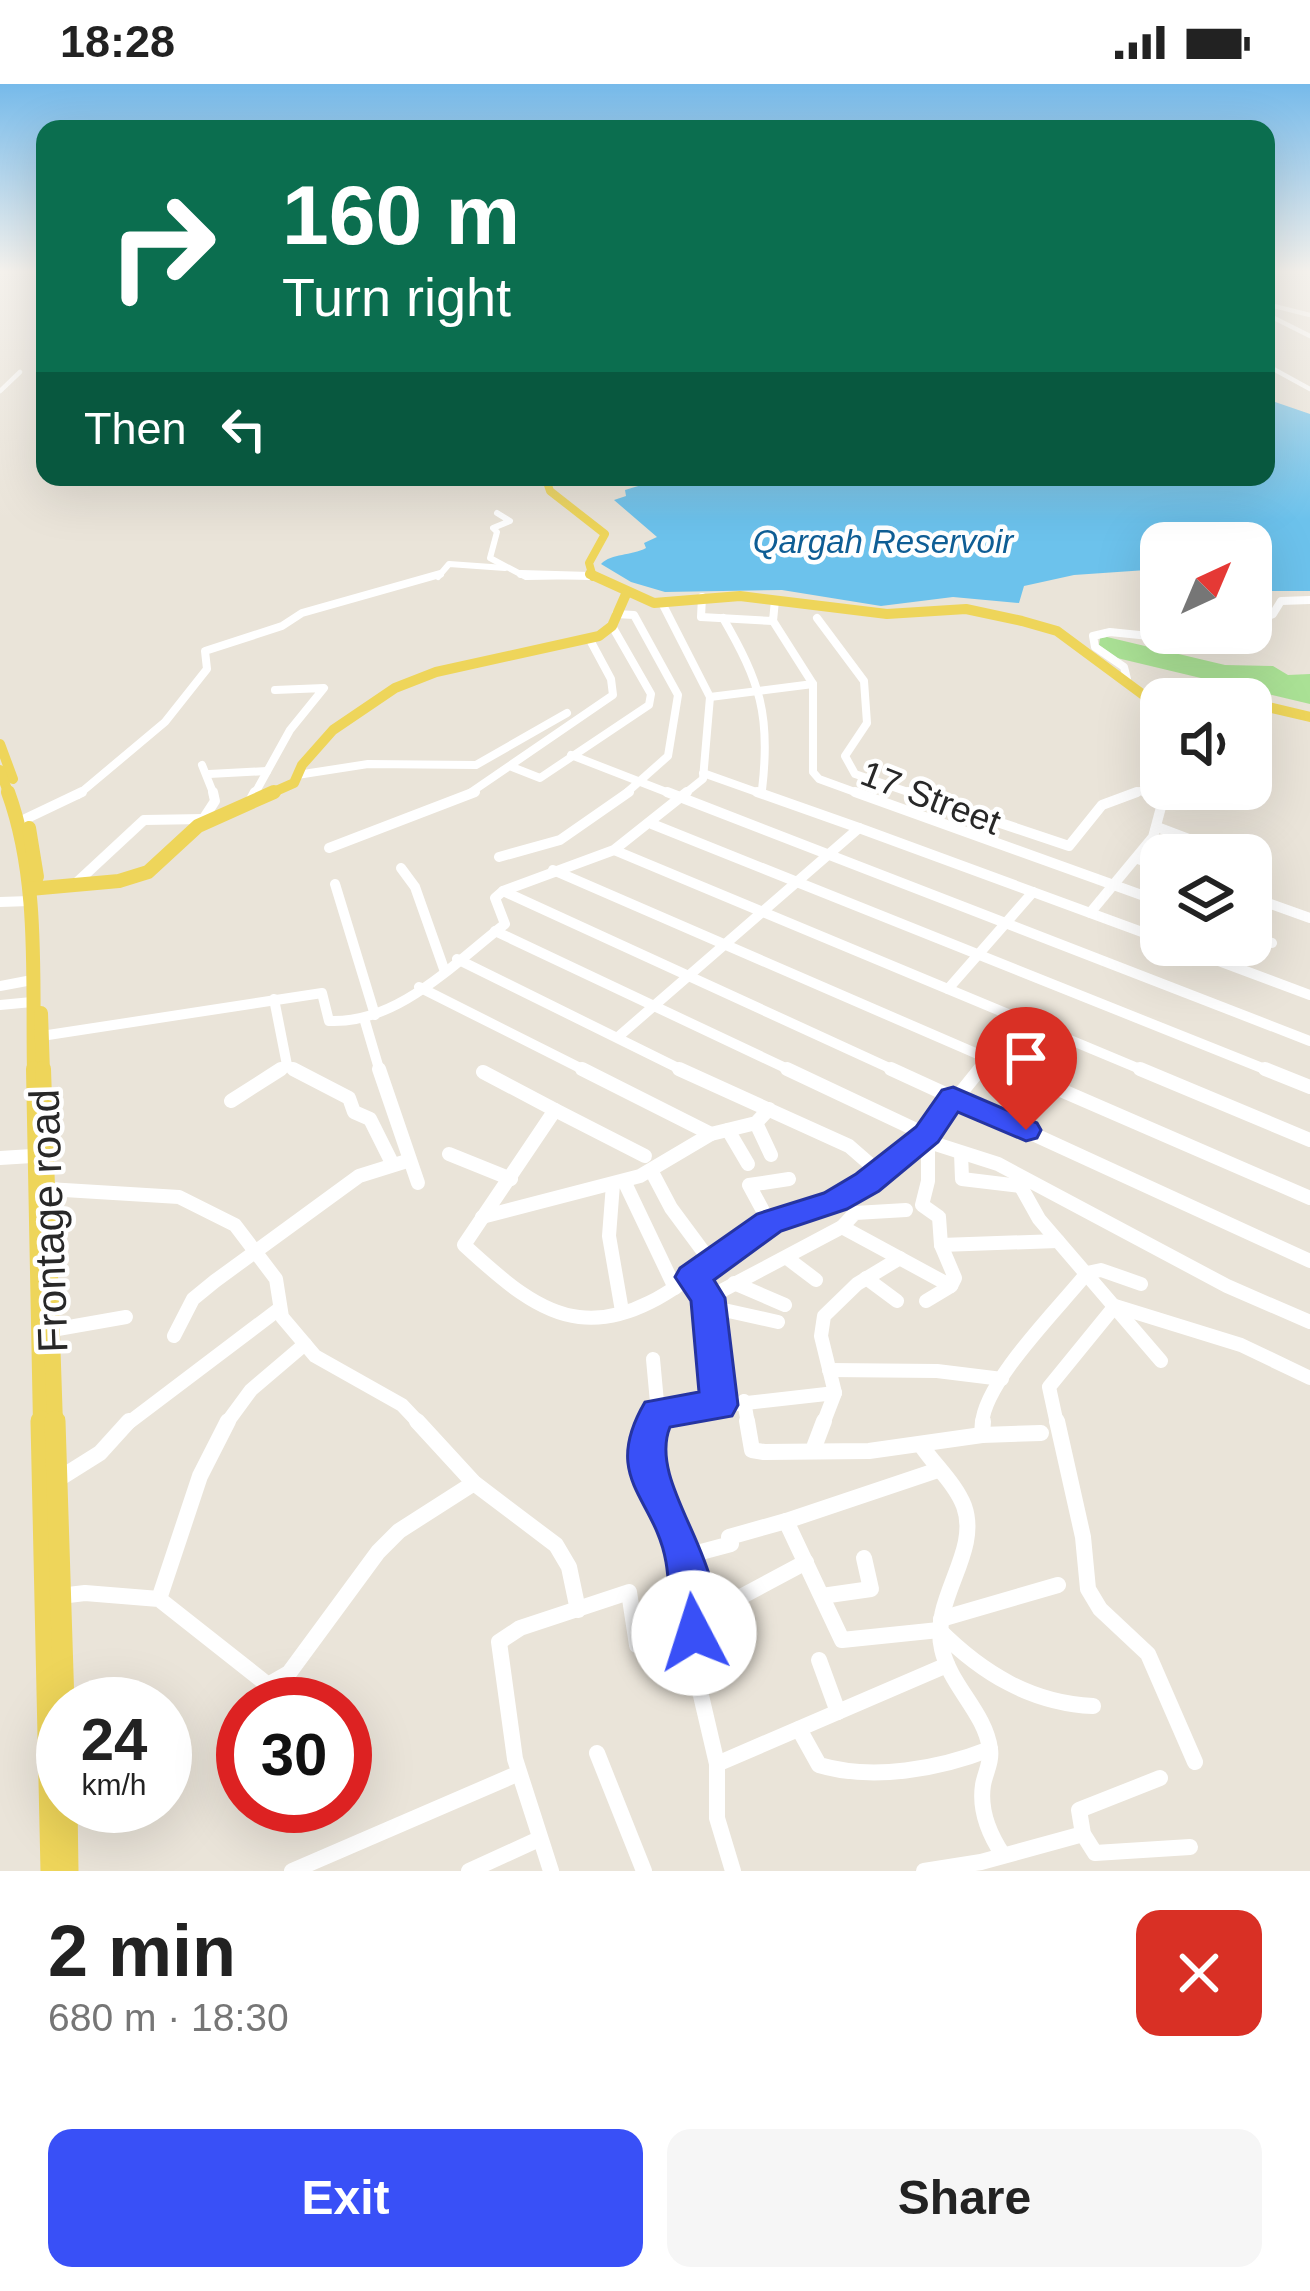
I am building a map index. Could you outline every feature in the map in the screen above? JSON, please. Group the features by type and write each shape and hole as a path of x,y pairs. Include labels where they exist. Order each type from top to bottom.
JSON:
{"main road":[{"path":"548,486 605,533 603,545 590,562 590,576 626,594 662,603 702,597 775,600 887,614 957,608 1066,636 1140,690"},
{"path":"32,893 119,881 148,872 201,823 294,783 311,748 332,728 432,673 590,640 614,620 626,594"},
{"path":"1272,709 1310,717"},
{"path":"0,744 23,821 32,893 36,1037 32,1156 49,1483 51,1871"},
{"path":"0,770 23,821"},
{"name":"Frontage road","path":"32,893 36,1037 48,1189 49,1483 63,1677"},
{"path":"67,1833 68,1871"}],"street":[{"path":"1275,370 1310,389"},
{"path":"1,389 20,372"},
{"path":"497,513 510,520 493,528 497,532 490,558 505,568"},
{"path":"23,821 80,794 150,736 207,669 205,651 282,626 302,613 436,579 449,563 505,568 538,579 590,576"},
{"path":"702,597 701,617 773,621"},
{"path":"775,600 773,621 813,684 813,772 819,779 1140,895"},
{"path":"1272,614 1281,601 1310,600"},
{"path":"36,1037 322,993 329,1021 369,1017 419,987 505,924 495,898 503,891 614,850 703,779 710,697 662,603"},
{"path":"499,857 560,840 643,782 668,756 678,695 634,615 614,620 651,694 649,705 540,778 512,767"},
{"path":"723,618 764,690 770,729 762,790"},
{"name":"17 Street","path":"818,618 864,681 867,723 845,756 855,774 1069,847 1086,832 1094,810 1140,791 1157,791 1164,796 1157,827"},
{"path":"1127,679 1124,667 1095,647 1093,636 1140,635"},
{"path":"329,848 434,811 493,781 613,694 611,679 590,640"},
{"path":"710,697 813,684"},
{"path":"249,803 290,730 324,688 275,690"},
{"path":"297,775 368,764 476,765 567,713"},
{"path":"571,755 1310,1040"},
{"path":"476,765 475,770 493,781"},
{"path":"74,885 144,820 201,823 215,801 206,770 267,771"},
{"path":"703,772 1140,931"},
{"path":"652,824 1310,1087"},
{"path":"1090,913 1138,859 1157,827 1176,834"},
{"path":"618,1037 859,828"},
{"path":"614,850 1310,1140"},
{"path":"401,868 415,887 444,969"},
{"path":"553,870 1310,1198"},
{"path":"334,884 400,1162"},
{"path":"503,891 1310,1261"},
{"path":"948,989 1033,892"},
{"path":"0,902 32,893"},
{"path":"1272,904 1310,918"},
{"path":"495,931 925,1139 998,1164 1017,1181 1058,1241 1161,1361"},
{"path":"457,959 849,1146 880,1173"},
{"path":"1232,966 1310,995"},
{"path":"0,986 32,980"},
{"path":"419,987 711,1134"},
{"path":"274,999 287,1065 320,1087 350,1098 354,1112 370,1119 418,1184"},
{"path":"0,1005 32,1002"},
{"path":"555,1110 464,1245 505,1279 575,1317 622,1311 675,1288 769,1222 836,1201 880,1173 925,1139 953,1097 1021,1020"},
{"path":"230,1101 287,1065"},
{"path":"483,1072 645,1156"},
{"path":"482,1217 652,1172 711,1134 756,1123 769,1109"},
{"path":"756,1123 771,1155"},
{"path":"728,1130 748,1164"},
{"path":"925,1139 928,1181 922,1204 939,1217 940,1245 955,1278 951,1286 926,1301"},
{"path":"449,1154 511,1179"},
{"path":"961,1154 962,1179 1017,1181 1310,1322"},
{"path":"0,1158 32,1156"},
{"path":"174,1336 193,1299 359,1176 400,1162"},
{"path":"652,1172 670,1208 711,1262"},
{"path":"769,1222 749,1185 789,1179"},
{"path":"619,1182 675,1288"},
{"path":"619,1182 609,1236 622,1311"},
{"path":"48,1189 179,1197 235,1225 276,1279 279,1309 305,1345 357,1383 402,1405 474,1483 556,1545 569,1567 578,1610"},
{"path":"707,1302 734,1283 842,1228 866,1209 906,1210"},
{"path":"842,1228 951,1286"},
{"path":"940,1245 1058,1241"},
{"path":"788,1258 816,1280"},
{"path":"813,1450 835,1393 821,1336 824,1316 866,1278 900,1258"},
{"path":"982,1435 983,1409 1002,1379 1087,1273 1101,1270 1141,1284"},
{"path":"692,1277 707,1302 719,1405"},
{"path":"866,1278 897,1301"},
{"path":"734,1283 784,1305"},
{"path":"707,1302 778,1322"},
{"path":"1115,1306 1241,1345 1310,1378"},
{"path":"1115,1306 1049,1387 1056,1432 1075,1496 1088,1589 1100,1609 1148,1654 1195,1762"},
{"path":"49,1483 121,1439 133,1416 279,1309"},
{"path":"52,1330 126,1317"},
{"path":"159,1599 189,1505 236,1409 263,1378 305,1345"},
{"path":"653,1359 658,1413 648,1432 645,1456 660,1505 686,1556 692,1658 717,1764 718,1818 733,1871"},
{"path":"829,1370 937,1371 1002,1379"},
{"path":"658,1413 835,1393"},
{"path":"744,1401 752,1450 921,1445 982,1435 1041,1433"},
{"path":"921,1445 935,1471 956,1490 966,1515 964,1541 946,1587 940,1625 947,1665 990,1749 983,1787 987,1832 1003,1855"},
{"path":"686,1556 731,1544 729,1537 935,1471"},
{"path":"60,1596 80,1590 138,1602 159,1599 268,1685 276,1683 289,1673 378,1552 399,1531 474,1483"},
{"path":"786,1521 845,1642 940,1625 1058,1585"},
{"path":"822,1596 871,1589 864,1558"},
{"path":"691,1608 735,1600 806,1562"},
{"path":"551,1871 517,1774 501,1689 499,1642 520,1628 629,1592 637,1645 692,1658"},
{"path":"940,1625 968,1661 1063,1707 1093,1706"},
{"path":"818,1660 838,1712"},
{"path":"717,1764 947,1665"},
{"path":"799,1729 819,1766 850,1774 967,1760 990,1749"},
{"path":"597,1753 644,1871"},
{"path":"292,1871 517,1774"},
{"path":"1160,1778 1079,1810 1083,1834 1095,1853 1190,1847"},
{"path":"924,1871 1083,1834"},
{"path":"469,1871 539,1839"}],"green space":[{"path":"1100,638 1140,645 1140,654 1179,654 1225,665 1273,666 1288,675 1310,674 1310,704 1272,695 1272,678 1201,678 1117,658 1099,645"}],"water":[{"name":"Qargah Reservoir","path":"1275,402 1310,414 1310,591 1272,591 1272,522 1140,522 1140,570 1074,575 1024,586 1019,603 953,597 881,606 782,590 665,592 631,582 601,564 646,548 644,543 657,537 614,500 626,496 625,490 638,486 1275,486"}],"route":[{"path":"694,1633 686,1556 660,1505 645,1456 648,1432 658,1413 719,1405 708,1298 692,1277 769,1222 836,1201 867,1183 927,1135 953,1097 1026,1130"}]}
